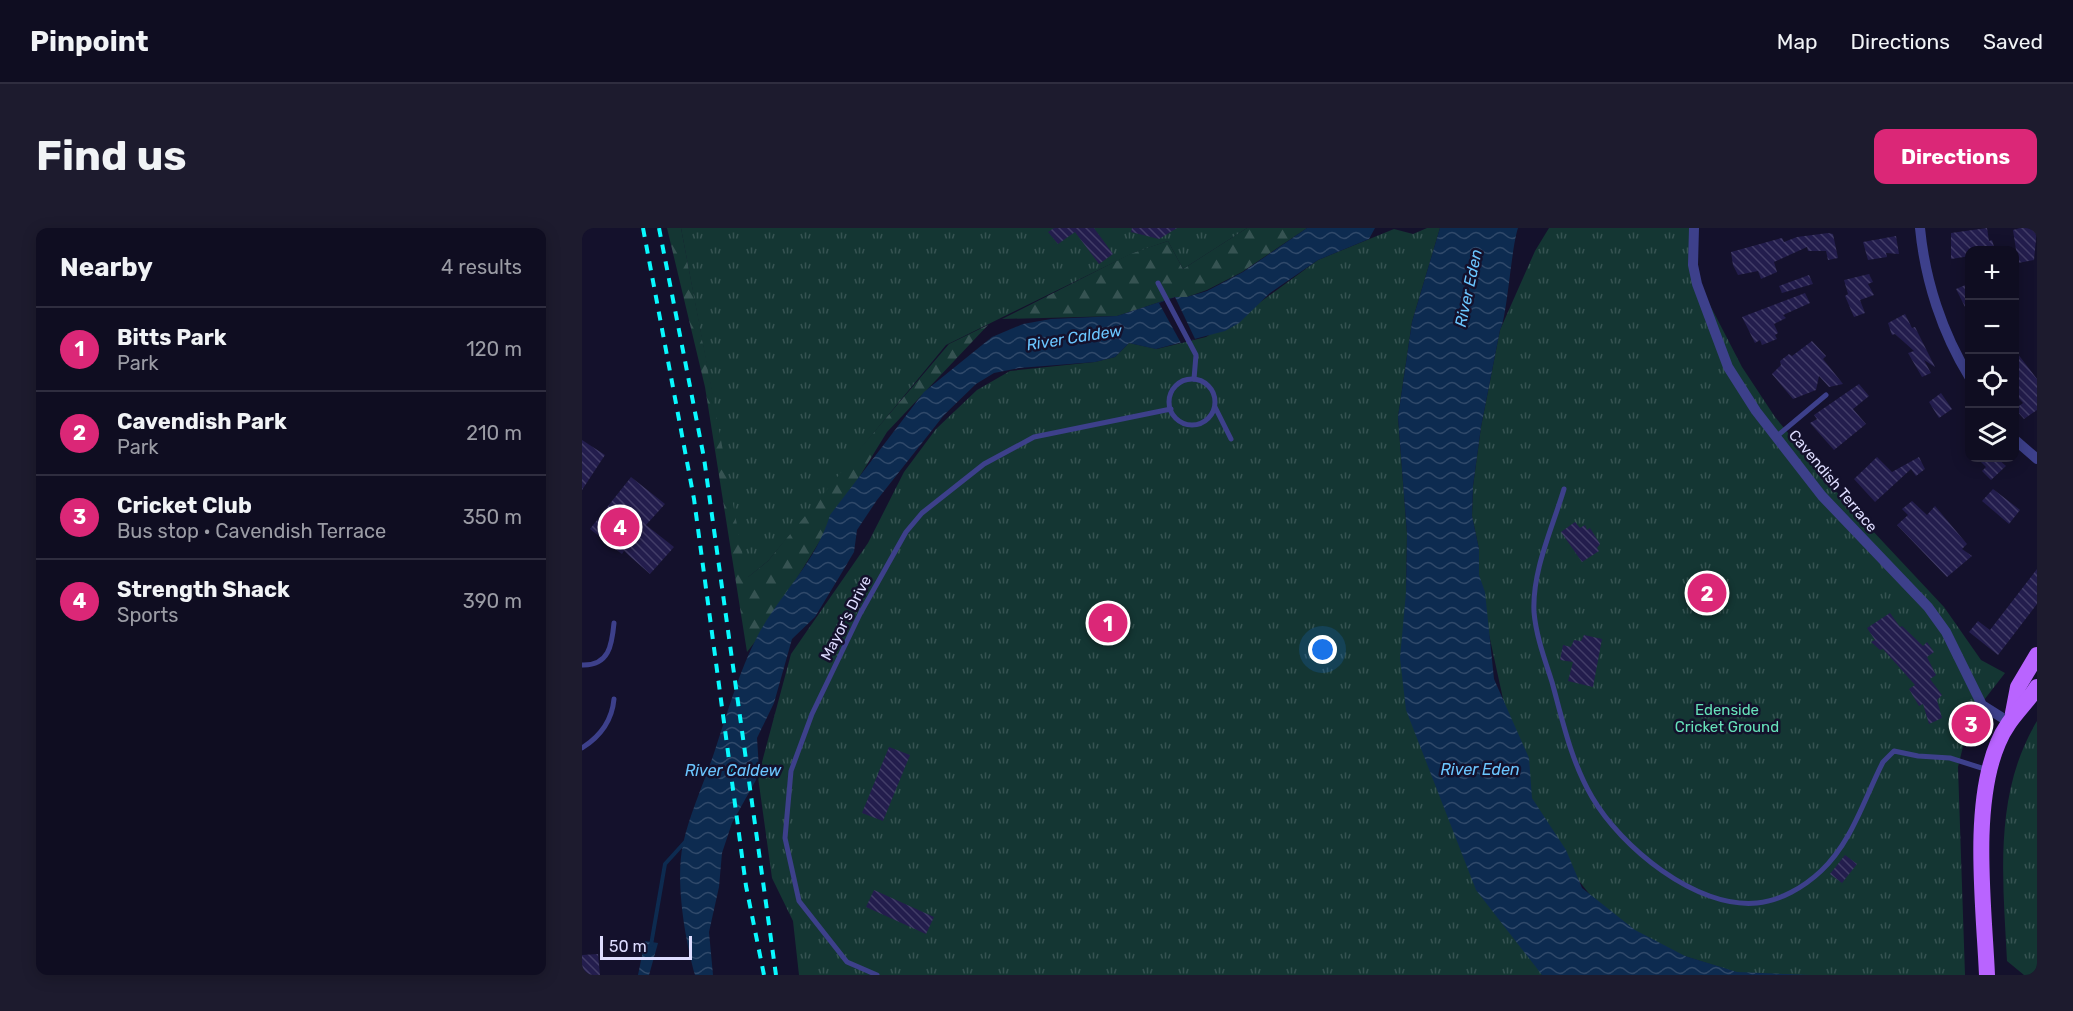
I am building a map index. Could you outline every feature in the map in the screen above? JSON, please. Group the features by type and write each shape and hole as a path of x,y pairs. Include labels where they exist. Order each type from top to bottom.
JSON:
{"main road":[{"path":"2011,718 2018,687 2037,655"},
{"path":"1987,975 1982,875 1983,825 1989,770 1998,743 2011,718 2037,687"}],"street":[{"name":"Cavendish Terrace","path":"1694,228 1693,264 1713,332 1728,368 1776,437 1846,524 1928,607 1946,632 1982,705 2011,718"},
{"path":"1920,228 1924,261 1935,303 1965,367"},
{"path":"2019,443 2037,459"}],"lane":[{"path":"1158,282 1196,355 1194,379"},
{"path":"1215,407 1207,420 1193,425 1179,421 1171,409 1171,395 1174,388 1186,380 1194,379 1208,386 1215,399 1215,407 1231,439"},
{"path":"1776,437 1826,395"},
{"name":"Mayor's Drive","path":"877,975 847,962 799,901 785,838 791,771 812,714 860,614 906,532 922,513 984,464 1034,437 1171,409"},
{"path":"1564,489 1536,582 1536,626 1566,735 1583,780 1606,818 1639,852 1663,871 1704,894 1723,900 1747,904 1777,899 1820,872 1842,847 1883,762 1894,751 1918,756 1950,758 1989,770"},
{"path":"582,665 604,660 612,646 614,623"},
{"path":"582,748 602,731 613,714 614,699"}],"green space":[{"path":"667,228 681,228 748,577 768,561 828,486 949,344 988,325 887,432 768,625 747,652 705,387"},
{"path":"681,228 1247,228 1183,269 1168,241 1133,253 946,345 768,561 747,578"},
{"path":"1247,228 1307,228 1242,272 1207,290 1187,297 1175,297 1117,316 1002,319 1132,253 1168,241 1183,269"},
{"path":"1427,228 1440,228 1412,322 1398,417 1407,534 1406,592 1542,975 799,975 793,921 772,878 758,777 791,654 868,543 904,472 936,429 977,390 1010,371 1095,362 1115,357 1129,343 1157,349 1206,337 1255,306 1318,260 1394,229 1413,234"},
{"name":"Edenside Cricket Ground","path":"1549,228 1697,228 1697,280 1742,367 1775,417 1840,496 1944,607 1981,660 2005,673 1970,718 1958,767 1965,975 1745,975 1643,943 1603,911 1559,856 1535,810 1512,740 1483,607 1479,549 1472,516 1473,486 1481,427 1500,330 1535,251"},
{"path":"2037,721 2037,975 2024,975 2007,961 2004,838 2013,778 2023,749"}],"water":[{"name":"River Caldew","path":"1307,228 1375,228 1369,239 1318,260 1270,293 1239,323 1225,331 1156,349 1129,343 1115,357 1095,362 1019,368 994,373 976,384 944,415 877,500 857,530 854,552 815,617 792,639 774,703 757,738 759,769 756,780 732,823 722,853 719,887 709,932 713,975 695,975 682,910 680,875 683,844 739,677 758,635 816,548 830,515 924,392 992,337 1023,324 1051,319 1117,316 1175,297 1187,297 1207,291 1243,272"},
{"name":"River Eden","path":"1440,228 1518,228 1505,312 1481,427 1473,486 1472,516 1479,549 1479,575 1485,592 1494,679 1529,758 1532,798 1566,850 1582,888 1635,930 1685,956 1737,972 1811,975 1542,975 1476,890 1406,710 1400,658 1406,592 1407,534 1398,417 1412,322"},
{"path":"645,941 658,943 649,975 638,975"}],"pier":[{"path":"1175,297 1195,339 1181,343 1159,303"}],"building":[{"path":"1054,228 1094,228 1113,254 1099,264 1075,232 1058,244 1048,232"},
{"path":"1132,228 1177,228 1159,239 1131,232"},
{"path":"1987,228 1989,241 1992,240 1994,246 1965,246 1965,257 1951,259 1951,233"},
{"path":"2037,228 2034,260 2019,263 2019,246 2015,246 2013,230"},
{"path":"1833,234 1838,258 1828,260 1826,251 1808,251 1807,247 1774,262 1777,272 1761,279 1758,271 1738,275 1733,265 1731,252 1782,238 1784,242 1797,237"},
{"path":"1896,236 1899,254 1886,253 1887,257 1868,260 1863,242"},
{"path":"1869,274 1873,282 1868,284 1874,295 1860,300 1865,313 1854,317 1845,296 1848,294 1844,280"},
{"path":"1809,275 1813,284 1782,293 1779,286"},
{"path":"1965,285 1965,307 1956,289"},
{"path":"1805,293 1810,303 1783,315 1786,318 1774,324 1778,333 1775,335 1777,339 1762,345 1760,340 1755,343 1742,317"},
{"path":"1905,314 1912,328 1915,327 1935,367 1924,360 1931,373 1922,377 1908,353 1914,351 1895,334 1892,335 1888,323"},
{"path":"1812,341 1826,356 1823,359 1843,384 1829,387 1819,376 1816,390 1793,399 1772,374 1781,365 1780,361 1789,354 1792,356"},
{"path":"2019,356 2037,379 2037,410 2024,419 2019,413 2019,406 2023,403 2019,399"},
{"path":"1859,384 1869,396 1853,409 1866,424 1834,450 1810,423 1817,419 1814,415"},
{"path":"1941,393 1952,409 1939,418 1929,402"},
{"path":"582,440 605,455 582,490"},
{"path":"1877,457 1892,472 1919,457 1925,469 1916,476 1911,469 1875,502 1854,479"},
{"path":"1981,462 2002,462 2006,466 1991,480 1982,471 1986,467"},
{"path":"631,477 665,504 646,525 674,547 650,574 624,551 622,554 590,529"},
{"path":"1993,489 2020,510 2009,524 1982,501"},
{"path":"1912,501 1927,515 1935,506 1967,544 1962,549 1972,556 1947,577 1897,525 1908,515 1902,509"},
{"path":"1575,522 1580,528 1585,525 1587,530 1590,528 1600,544 1597,548 1599,551 1582,562 1561,532"},
{"path":"2037,569 2037,604 1998,655 1969,632 1978,621 1990,630"},
{"path":"1890,613 1900,627 1902,626 1923,646 1927,642 1934,652 1927,657 1936,675 1930,679 1942,695 1937,700 1942,718 1929,724 1923,704 1919,706 1909,689 1915,685 1883,649 1880,650 1871,642 1875,640 1867,628"},
{"path":"1584,635 1602,639 1593,687 1568,681 1573,662 1560,660 1563,645 1571,647 1574,640 1581,641"},
{"path":"889,747 910,755 883,821 862,813"},
{"path":"1845,855 1857,864 1842,883 1830,874"},
{"path":"874,890 934,917 926,934 866,907"},
{"path":"598,954 600,975 582,975 582,955"}],"waterway":[{"path":"651,945 665,864 685,842"}],"railway":[{"path":"643,228 694,499 746,886 764,975"},
{"path":"659,228 704,458 776,975"}],"place":[{"name":"Strength Shack","path":"620,527"},
{"name":"Cavendish Park","path":"1707,593"},
{"name":"Bitts Park","path":"1108,623"},
{"name":"Cricket Club","path":"1971,724"}]}
